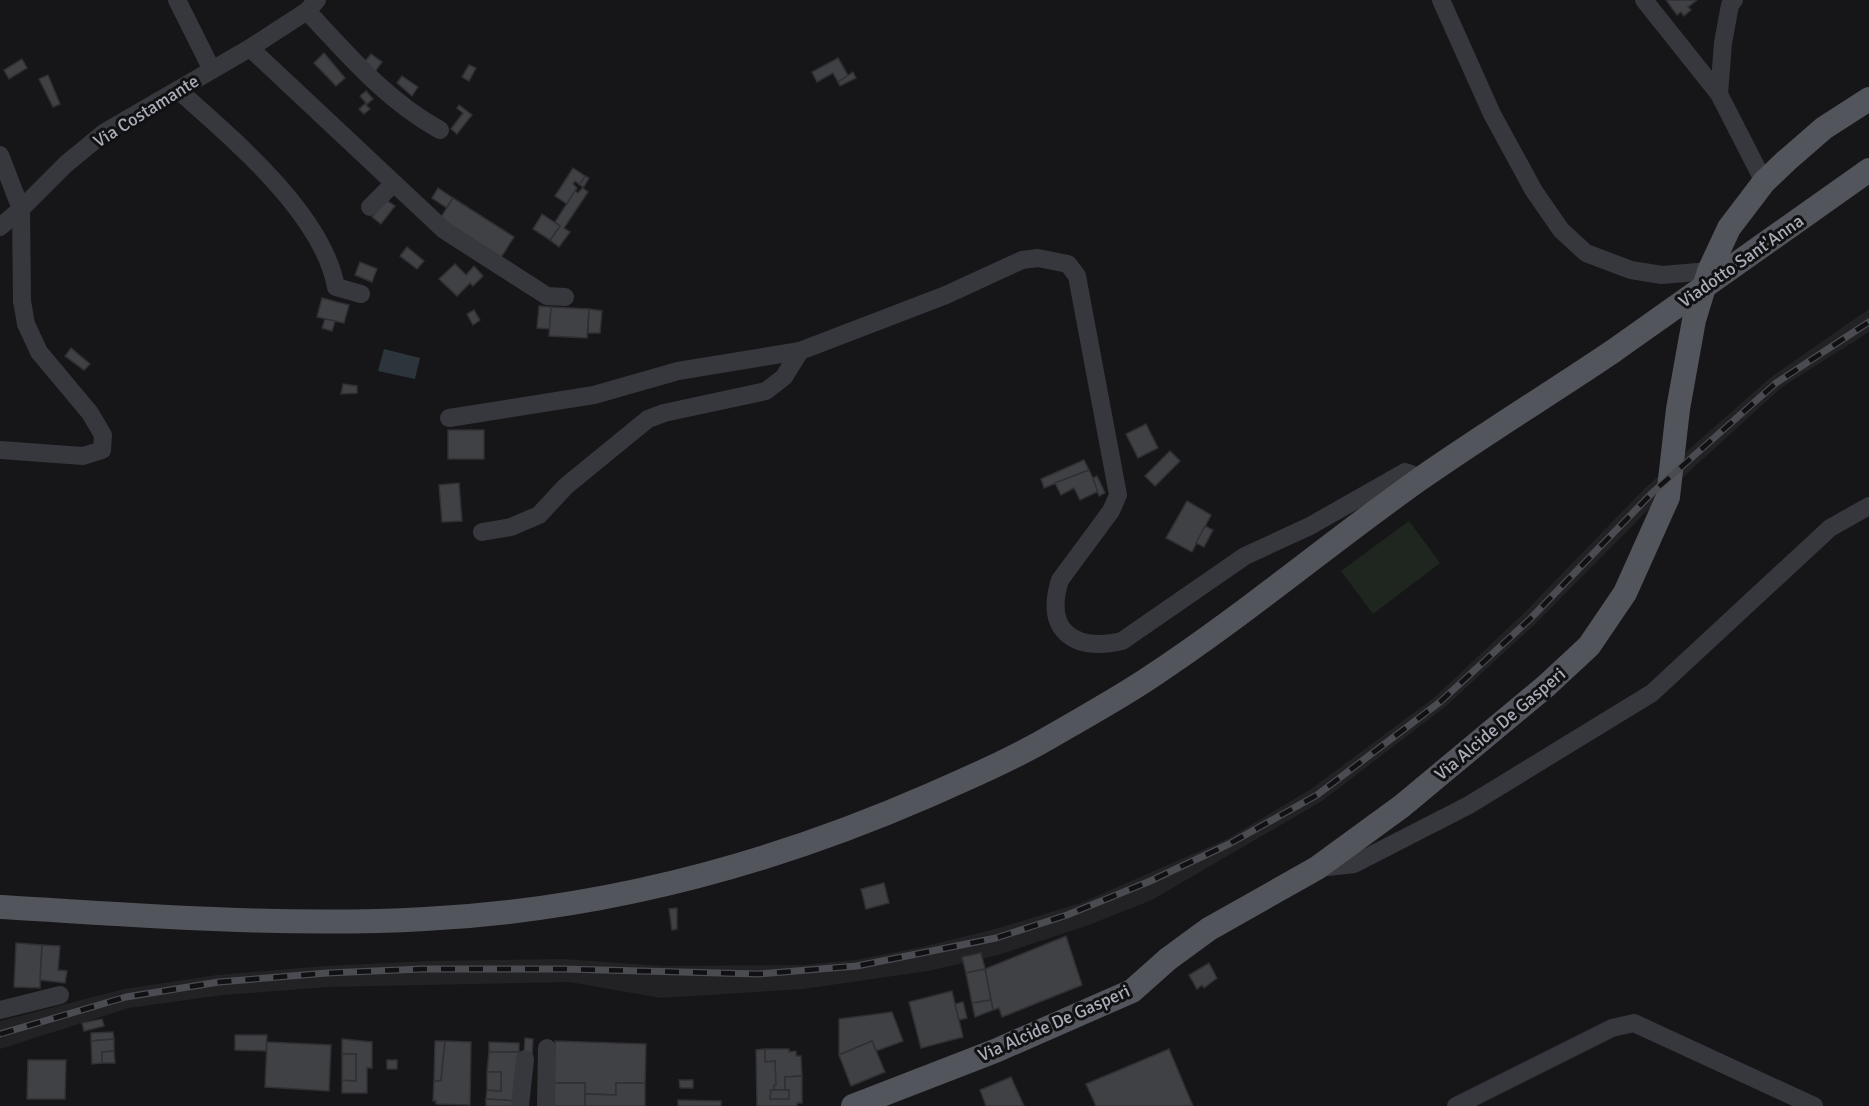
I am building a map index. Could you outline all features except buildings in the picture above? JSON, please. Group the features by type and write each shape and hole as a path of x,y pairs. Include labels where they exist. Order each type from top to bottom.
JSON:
{"main road":[{"name":"Via Alcide De Gasperi","path":"853,1106 1005,1047 1132,992 1168,959 1209,929 1317,868 1402,806 1546,686 1589,646 1625,593 1668,497 1678,409 1692,332 1709,271 1729,228 1764,182 1824,128 1869,99"},
{"name":"Viadotto Sant'Anna","path":"0,907 228,920 336,922 428,919 621,895 702,876 797,847 889,813 981,773 1053,736 1149,678 1422,478 1612,352 1869,170"}],"street":[{"path":"177,0 212,70"},
{"path":"1441,0 1491,114 1534,191 1561,230 1586,253 1631,270 1662,275 1709,271"},
{"path":"1644,0 1719,94 1764,182"},
{"path":"1719,94 1723,43 1730,5 1734,0"},
{"path":"312,6 370,78 409,113 440,130"},
{"name":"Via Costamante","path":"0,227 66,164 105,132 250,48 312,6"},
{"path":"250,48 444,230 547,296 565,297"},
{"path":"178,90 270,176 314,232 333,266 336,287 361,294"},
{"path":"0,155 21,209 22,301 26,324 39,352 90,412 103,435 102,450 83,456 0,450"},
{"path":"370,207 394,183"},
{"path":"449,418 594,395 678,371 800,351 946,295 1022,260 1038,258 1068,264 1077,276 1118,495 1111,512 1060,580 1056,593 1055,609 1064,630 1079,643 1100,646 1122,641 1245,556 1310,526 1405,472 1422,478"},
{"path":"482,532 512,527 538,515 596,460 648,420 664,413 766,391 784,377 800,351"},
{"path":"1317,868 1354,864 1469,805 1652,693 1830,528 1869,506"},
{"path":"0,1010 60,995"},
{"path":"1456,1106 1612,1028 1634,1023 1814,1106"},
{"path":"546,1106 547,1048"},
{"path":"520,1106 525,1059"}],"shaded area":[{"path":"1869,309 1869,332 1782,387 1658,500 1536,623 1445,707 1322,801 1152,900 1089,925 998,955 928,971 803,989 661,998 569,982 328,987 223,995 129,1008 0,1049 0,1021 124,989 217,975 325,966 428,961 564,959 663,966 802,965 855,960 922,947 995,929 1081,903 1227,839 1311,789 1435,697 1524,613 1645,488 1771,377"},
{"path":"384,349 420,358 415,379 378,371"},
{"path":"1409,521 1440,563 1373,614 1341,571"}],"railway":[{"path":"0,1034 126,997 219,982 327,973 422,969 563,969 759,974 857,966 996,938 1067,915 1148,882 1229,844 1317,795 1440,702 1530,619 1653,492 1776,383 1869,322"}]}
